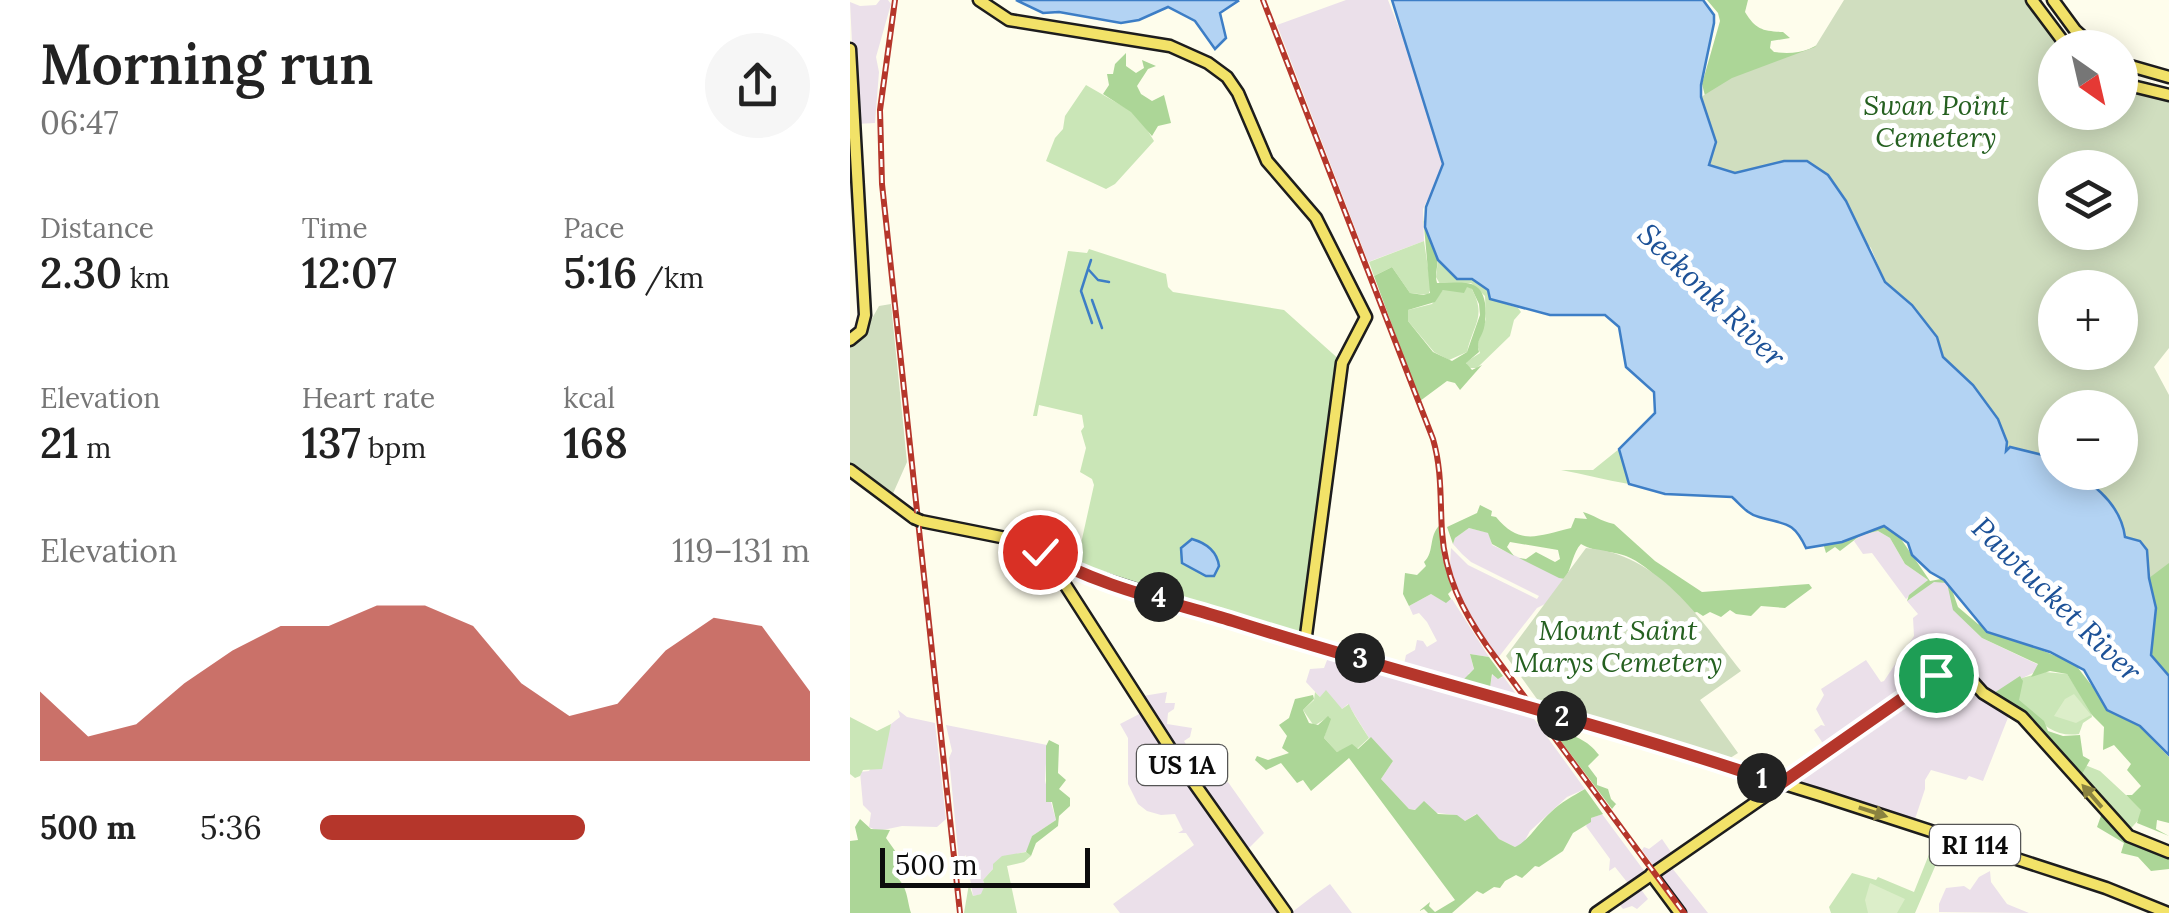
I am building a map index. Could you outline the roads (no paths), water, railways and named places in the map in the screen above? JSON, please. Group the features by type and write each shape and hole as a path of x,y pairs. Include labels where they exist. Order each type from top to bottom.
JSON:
{"main road":[{"path":"978,0 1008,20 1170,46 1215,68 1234,85 1267,161 1316,218 1350,283 1366,318 1342,363 1305,644"},
{"path":"2032,0 2054,30"},
{"path":"2053,0 2075,30"},
{"path":"850,49 865,320 861,331 850,340"},
{"path":"2138,68 2169,77"},
{"path":"2138,87 2169,95"},
{"path":"850,470 918,520 1000,536 1068,567 1305,644 1642,740 1773,785"},
{"name":"US 1A","path":"1048,557 1178,761 1286,913"},
{"path":"1060,577 1061,568 1068,567"},
{"path":"1596,913 1773,785 1794,781 1942,671 1954,669 1966,674 1982,693 2028,722 2125,833 2169,852"},
{"name":"RI 114","path":"1794,781 2168,913"},
{"path":"1651,874 1680,913"}],"water":[{"path":"1016,0 1238,1 1220,13 1226,38 1215,49 1195,21 1168,7 1121,23 1059,12 1043,13"},
{"path":"1392,0 1703,0 1714,15 1701,85 1701,97 1716,142 1709,165 1735,173 1784,161 1807,161 1828,175 1846,201 1885,282 1912,305 1937,337 1943,357 1973,385 1998,419 2007,442 2006,451 2010,447 2038,454 2038,490 2098,490 2117,513 2125,537 2140,541 2147,550 2156,608 2151,655 2169,676 2169,755 2140,726 2107,710 2084,670 2050,652 1987,632 1944,580 1912,555 1908,543 1884,526 1842,542 1806,548 1792,528 1751,514 1732,497 1665,494 1629,484 1619,449 1655,413 1654,392 1626,367 1619,327 1605,315 1550,315 1490,299 1488,290 1472,279 1457,279 1438,260 1425,227 1426,207 1443,164"},
{"path":"1192,539 1206,545 1216,556 1219,566 1214,576 1206,576 1182,563 1181,548"}],"waterway":[{"path":"1091,260 1088,269 1098,280 1109,282"},
{"path":"1088,269 1081,291 1092,323"},
{"path":"1092,300 1102,328"}],"railway":[{"path":"895,0 880,110 882,184 960,913"},
{"path":"1263,0 1433,439 1444,548 1463,606 1487,646 1684,913"}],"park label":[{"name":"Swan Point Cemetery","path":"1936,121"},
{"name":"Mount Saint Marys Cemetery","path":"1618,646"}],"water label":[{"name":"Seekonk River","path":"1712,295"},
{"name":"Pawtucket River","path":"2057,599"}]}
